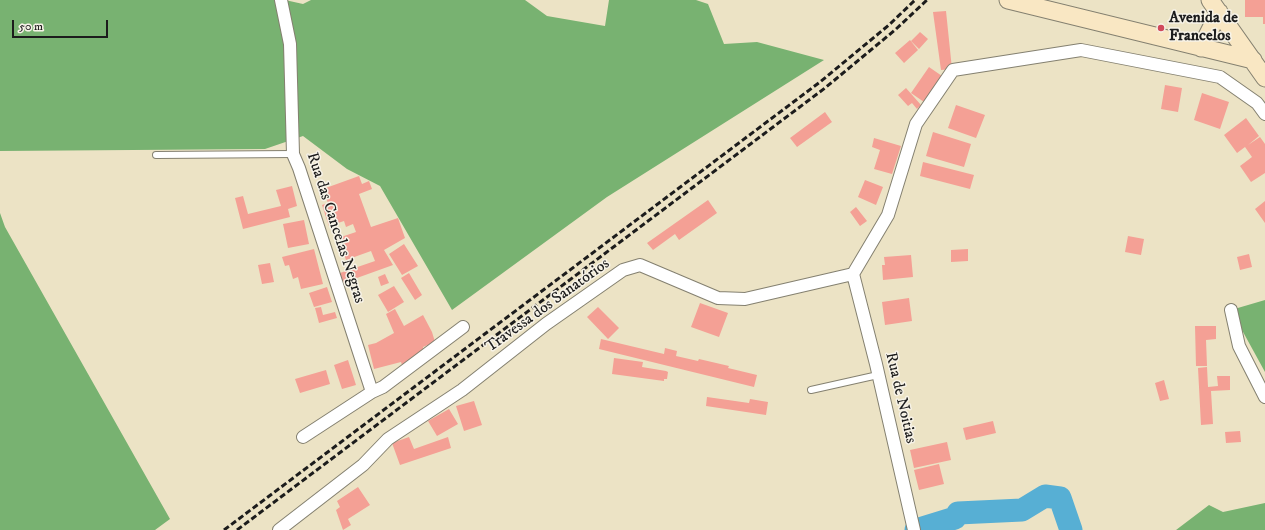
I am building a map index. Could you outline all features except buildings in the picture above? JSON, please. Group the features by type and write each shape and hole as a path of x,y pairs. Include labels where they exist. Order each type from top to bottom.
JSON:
{"main road":[{"path":"1008,0 1259,61"},
{"path":"1201,48 1214,6"},
{"path":"1214,6 1259,61 1265,78"}],"street":[{"name":"Rua das Cancelas Negras","path":"281,0 290,44 293,154 302,176 372,392"},
{"path":"853,274 888,215 916,124 952,70 1081,50 1220,77 1257,103 1265,114"},
{"name":"Travessa dos Sanatórios","path":"279,530 369,460 388,439 462,390 546,324 623,270 640,265 718,298 745,299 853,274"},
{"name":"Rua de Noitias","path":"853,274 914,530"},
{"path":"1231,310 1239,346 1265,397"},
{"path":"303,437 372,392 384,387 463,327"}],"lane":[{"path":"156,155 293,154"},
{"path":"811,390 878,375"}],"green space":[{"path":"0,0 285,0 303,4 311,0 525,0 547,16 605,26 609,0 696,0 708,4 724,44 757,42 824,60 607,197 452,310 380,186 347,169 303,136 265,149 0,151"},
{"path":"0,213 5,227 170,519 155,530 0,530"},
{"path":"1265,300 1265,372 1231,310"},
{"path":"1265,503 1265,530 1176,530 1209,505 1223,512"}],"waterway":[{"path":"916,530 955,518 958,513 1022,510 1045,496 1060,498 1071,530"}],"railway":[{"path":"224,530 820,82 889,25 915,0"},
{"path":"237,530 825,88 895,30 927,0"}],"place":[{"name":"Avenida de Francelos","path":"1161,28"}]}
